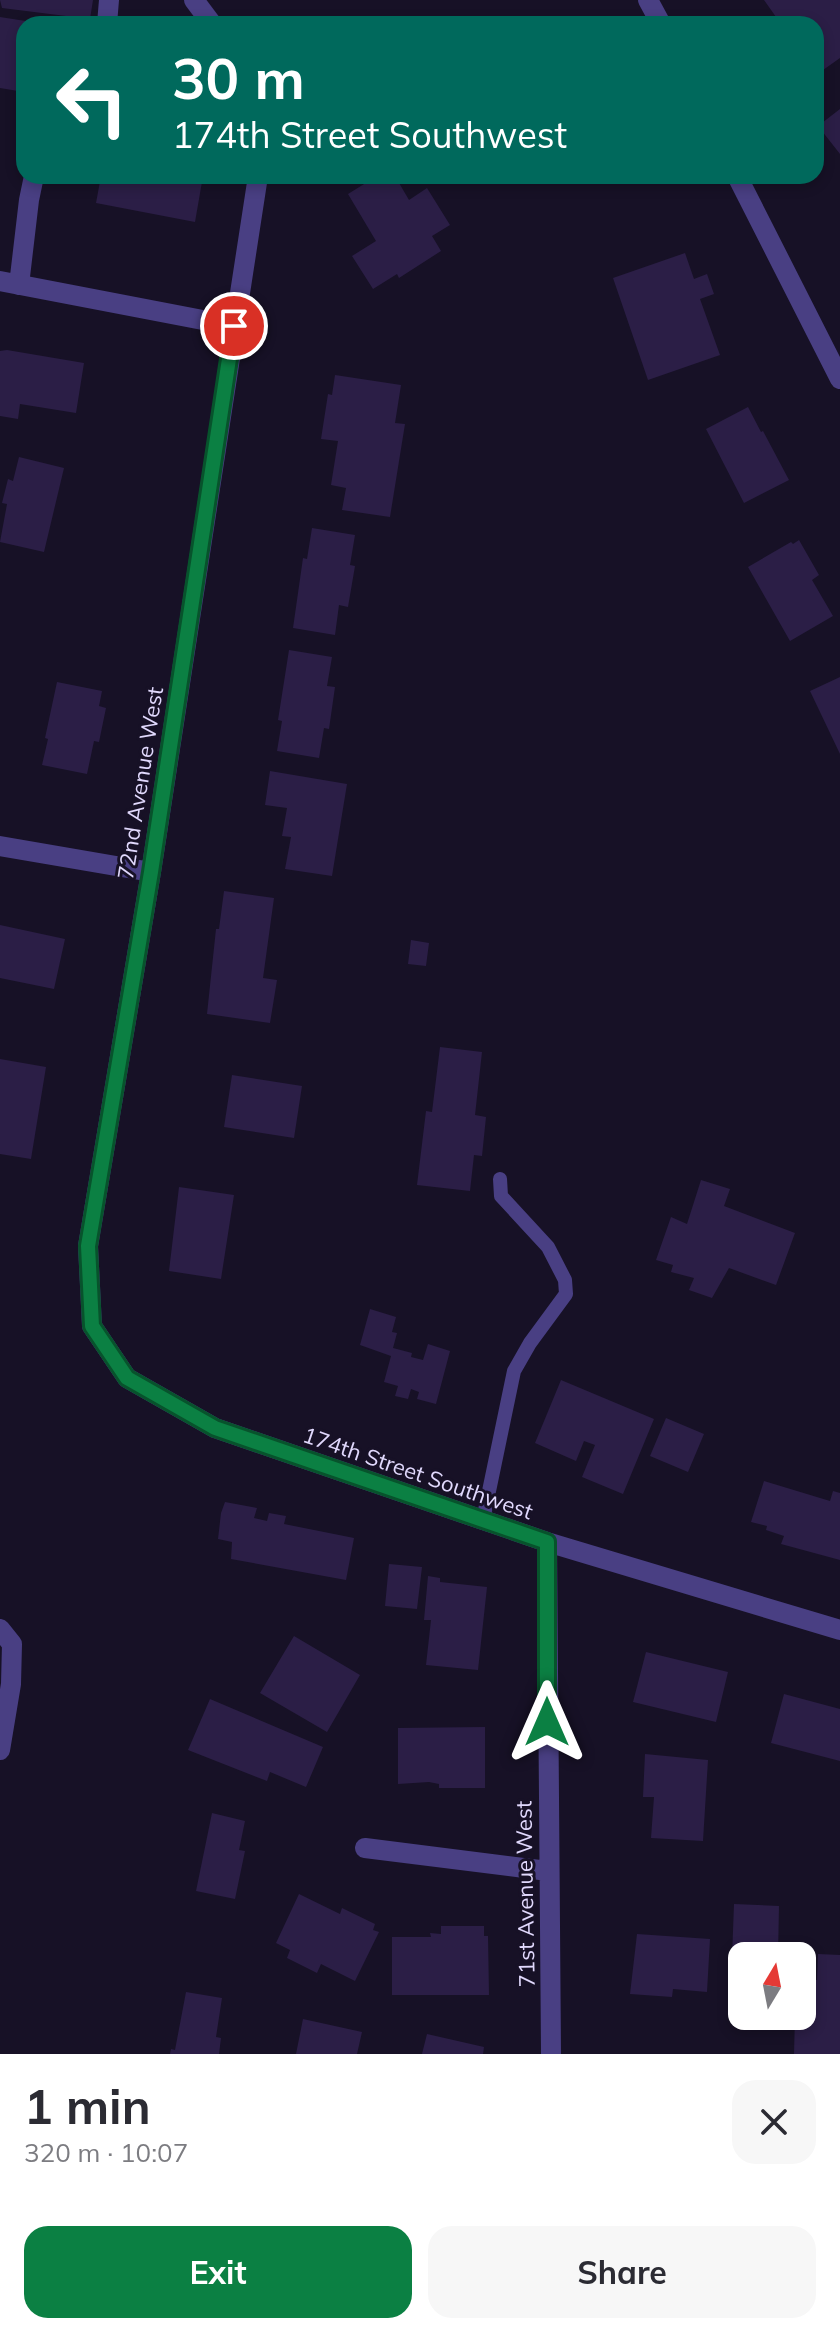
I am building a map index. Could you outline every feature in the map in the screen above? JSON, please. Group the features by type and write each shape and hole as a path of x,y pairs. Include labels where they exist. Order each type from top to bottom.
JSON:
{"street":[{"path":"32,184 10,283 234,326"},
{"name":"72nd Avenue West","path":"88,1246 151,872 257,184"},
{"path":"741,184 840,379"},
{"path":"0,846 151,872"},
{"name":"174th Street Southwest","path":"88,1246 92,1326 127,1378 215,1428 547,1542 840,1630"},
{"name":"71st Avenue West","path":"547,1542 551,2054"},
{"path":"0,1629 12,1644 11,1684 0,1750"},
{"path":"365,1848 548,1871"}],"lane":[{"path":"483,1520 514,1371 530,1343 566,1294 565,1280 548,1247 501,1196 500,1179"}],"building":[{"path":"0,0 93,0 90,16 2,8"},
{"path":"764,0 840,0 840,58 824,69 824,16 775,16"},
{"path":"0,17 16,20 16,91 0,88"},
{"path":"840,109 840,154 824,134 824,121"},
{"path":"100,184 202,184 195,222 96,203"},
{"path":"364,184 400,184 409,200 427,188 450,225 432,236 441,251 399,278 397,274 373,289 352,256 376,241 348,194"},
{"path":"685,253 694,279 707,274 714,294 700,299 720,355 648,380 613,278"},
{"path":"0,351 84,363 76,413 20,404 18,419 0,416"},
{"path":"335,375 401,385 395,423 405,424 390,517 342,510 346,488 331,485 338,441 321,439 328,394 332,395"},
{"path":"748,407 789,480 744,503 706,429"},
{"path":"19,457 64,468 44,552 0,542 7,504 2,503 8,479 13,481"},
{"path":"312,528 355,535 350,565 355,566 348,607 339,605 335,635 293,628 303,558 307,559"},
{"path":"799,540 819,575 812,580 833,616 790,641 748,567"},
{"path":"289,650 332,657 327,686 335,687 329,729 324,728 319,758 277,751 282,721 278,720"},
{"path":"840,677 840,754 810,691"},
{"path":"57,682 102,691 99,706 106,708 99,742 94,741 87,774 42,765"},
{"path":"270,771 347,784 332,876 285,869 291,837 282,836 287,808 265,805"},
{"path":"224,891 274,898 263,978 277,980 270,1023 207,1014 216,929 219,929"},
{"path":"0,925 65,939 54,989 0,978"},
{"path":"411,940 429,943 426,966 408,964"},
{"path":"440,1047 482,1052 475,1115 486,1117 482,1156 474,1155 470,1191 417,1185 426,1111 432,1112"},
{"path":"0,1059 46,1067 31,1159 0,1154"},
{"path":"232,1075 302,1086 294,1138 224,1127"},
{"path":"701,1180 730,1189 724,1206 795,1233 776,1285 729,1268 712,1298 689,1290 694,1278 671,1272 673,1265 656,1260 671,1217 687,1224"},
{"path":"179,1187 234,1195 221,1279 169,1271"},
{"path":"370,1309 396,1317 392,1332 397,1333 393,1348 412,1353 411,1357 423,1360 428,1344 450,1351 436,1404 417,1399 419,1392 411,1389 408,1399 395,1396 398,1386 384,1382 391,1356 360,1345"},
{"path":"561,1380 654,1419 623,1494 582,1477 595,1445 584,1441 576,1461 535,1443"},
{"path":"666,1418 704,1434 688,1472 650,1456"},
{"path":"764,1481 830,1501 833,1491 840,1493 840,1560 781,1544 784,1536 766,1530 767,1526 751,1522"},
{"path":"225,1502 257,1508 254,1518 267,1521 269,1513 286,1516 284,1524 354,1538 346,1580 231,1559 232,1542 218,1539"},
{"path":"389,1564 422,1567 417,1609 385,1606"},
{"path":"428,1576 440,1578 440,1582 487,1587 478,1670 426,1665 431,1620 424,1620"},
{"path":"294,1636 360,1675 327,1732 260,1693"},
{"path":"646,1652 728,1672 716,1722 633,1702"},
{"path":"784,1694 840,1709 840,1761 771,1743"},
{"path":"210,1699 323,1747 306,1787 270,1772 267,1781 188,1750"},
{"path":"485,1727 485,1788 439,1788 439,1784 429,1782 398,1784 398,1728"},
{"path":"645,1754 708,1760 703,1841 651,1838 654,1797 643,1797"},
{"path":"212,1813 245,1821 239,1850 245,1851 235,1899 196,1891"},
{"path":"299,1894 340,1914 342,1908 375,1924 373,1930 379,1932 355,1981 321,1964 317,1973 287,1958 290,1950 276,1943"},
{"path":"734,1904 779,1906 778,1942 733,1942"},
{"path":"441,1926 484,1926 484,1936 488,1936 489,1995 392,1995 392,1937 431,1937 430,1933 441,1934"},
{"path":"637,1934 710,1939 707,1992 673,1989 672,1997 630,1994"},
{"path":"818,1954 840,1955 840,2054 794,2054 795,2030 816,2030"},
{"path":"186,1992 222,1998 216,2037 221,2038 219,2054 170,2054 171,2049 175,2050"},
{"path":"303,2019 362,2032 357,2054 296,2054"},
{"path":"427,2034 484,2047 483,2054 422,2054"}],"route":[{"path":"234,326 151,872 88,1246 92,1326 127,1378 215,1428 547,1542 547,1722"}]}
